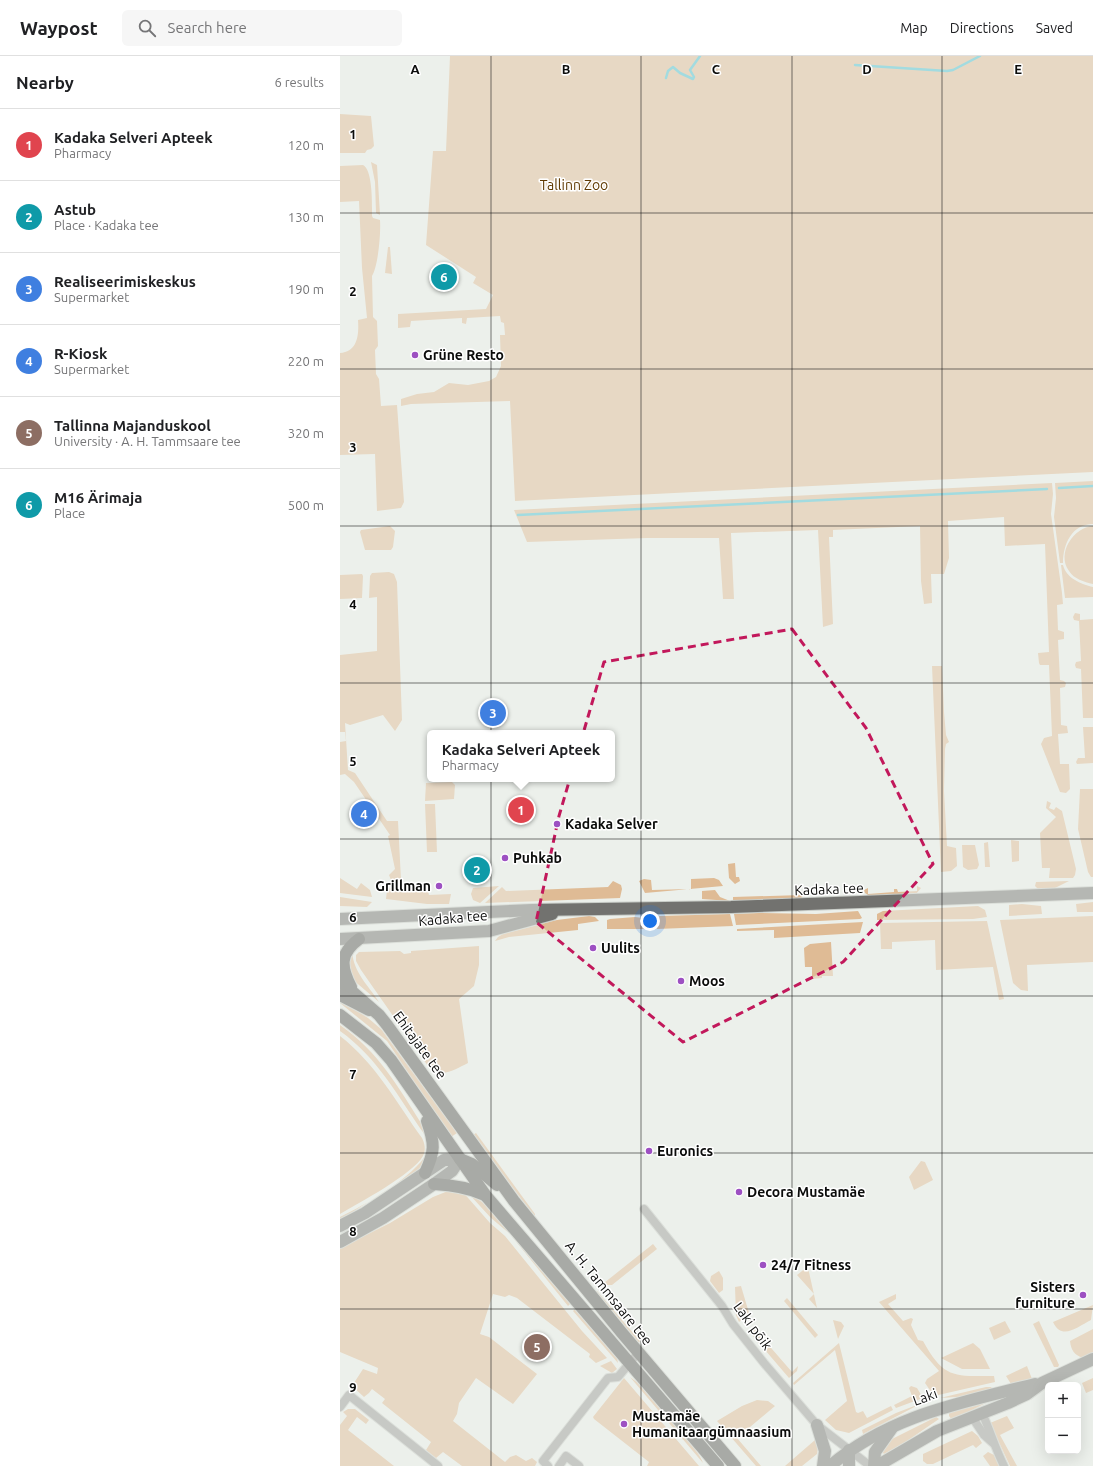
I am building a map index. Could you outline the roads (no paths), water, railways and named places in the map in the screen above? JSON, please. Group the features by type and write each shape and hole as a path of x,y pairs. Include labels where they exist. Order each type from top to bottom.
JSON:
{"main road":[{"name":"Kadaka tee","path":"340,919 532,910 566,911 746,907 1093,893"},
{"path":"340,911 359,917"},
{"name":"Kadaka tee","path":"340,939 360,940 489,931 566,911"},
{"path":"353,991 343,973 342,960 348,948 360,940"},
{"name":"Ehitajate tee","path":"340,980 379,1015 466,1135"},
{"path":"340,995 359,1007 379,1015"},
{"path":"340,1015 376,1043 391,1060 460,1159 477,1168 514,1201"},
{"path":"423,1106 433,1139 434,1148 425,1173"},
{"path":"340,1242 384,1218 452,1171 460,1159 465,1144 466,1135"},
{"name":"A. H. Tammsaare tee","path":"466,1135 514,1201 638,1353 734,1466"},
{"path":"340,1226 365,1213 444,1160 460,1159"},
{"name":"A. H. Tammsaare tee","path":"460,1159 486,1196 716,1465"},
{"path":"434,1184 453,1185 471,1189 486,1196"},
{"name":"Laki","path":"830,1466 849,1450 894,1425 948,1405 1042,1382 1093,1359"},
{"name":"Laki","path":"877,1466 937,1432 1027,1394 1042,1382"},
{"path":"817,1424 825,1451 823,1466"},
{"path":"874,1466 875,1452 894,1425"},
{"path":"849,1450 849,1466"},
{"path":"896,1466 902,1451"}],"street":[{"name":"Laki põik","path":"644,1209 722,1306 733,1324 817,1424 870,1466"},
{"path":"548,1466 542,1461 608,1378 618,1377 638,1353"},
{"path":"340,1407 349,1395 438,1466"},
{"path":"982,1413 991,1433 993,1443 1004,1466"},
{"path":"966,1419 974,1420 984,1435 993,1443"},
{"path":"559,1466 566,1456 579,1466"}],"waterway":[{"path":"666,78 668,71 673,67 680,73 693,79 694,77 690,70 700,56"},
{"path":"855,65 947,71 953,70 980,56"},
{"path":"1059,488 1093,486"},
{"path":"518,515 1047,489"}],"place":[{"name":"M16 Ärimaja","path":"444,277"},
{"name":"Grüne Resto","path":"415,355"},
{"name":"Realiseerimiskeskus","path":"493,713"},
{"name":"Kadaka Selveri Apteek","path":"521,810"},
{"name":"R-Kiosk","path":"364,814"},
{"name":"Kadaka Selver","path":"557,824"},
{"name":"Puhkab","path":"505,858"},
{"name":"Astub","path":"477,870"},
{"name":"Grillman","path":"439,886"},
{"name":"Uulits","path":"593,948"},
{"name":"Moos","path":"681,981"},
{"name":"Euronics","path":"649,1151"},
{"name":"Decora Mustamäe","path":"739,1192"},
{"name":"24/7 Fitness","path":"763,1265"},
{"name":"Sisters furniture","path":"1083,1295"},
{"name":"Tallinna Majanduskool","path":"537,1347"},
{"name":"Mustamäe Humanitaargümnaasium","path":"624,1424"}],"park label":[{"name":"Tallinn Zoo","path":"574,185"}]}
